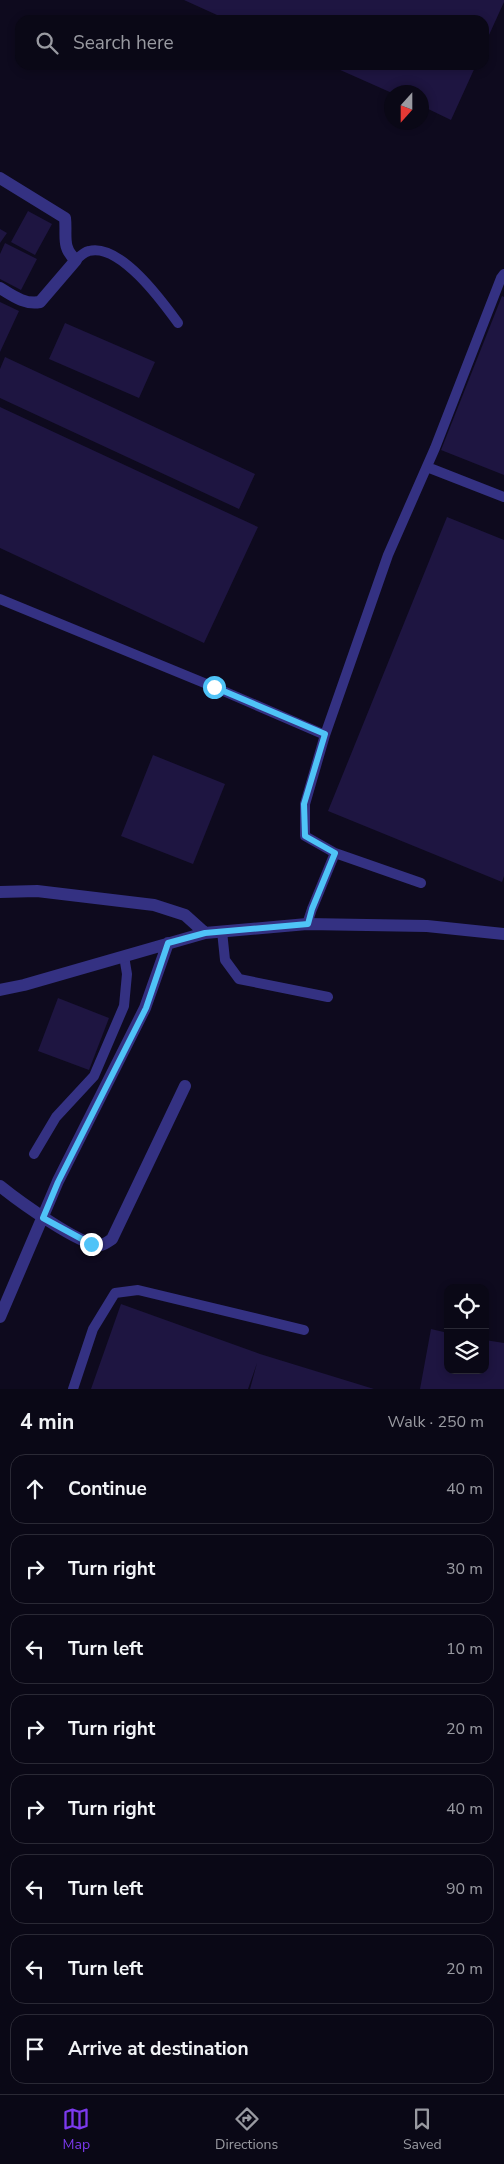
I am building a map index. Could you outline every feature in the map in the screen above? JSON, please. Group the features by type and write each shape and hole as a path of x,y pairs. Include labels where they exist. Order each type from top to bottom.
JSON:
{"street":[{"path":"0,178 65,218 66,246 76,260 40,302 32,303 17,298 0,288"},
{"path":"0,892 37,891 154,905 185,915 205,933"},
{"path":"0,990 24,985 205,933 222,931 308,924 427,926 504,934"},
{"path":"0,1318 3,1301 58,1182 146,1008 168,943"},
{"path":"0,1186 43,1218 91,1244 101,1245 112,1239 185,1086"}],"lane":[{"path":"76,260 88,251 107,252 115,256 149,285 178,323"},
{"path":"420,883 335,853 305,836 304,804 325,734 388,555 427,466 504,274"},
{"path":"427,466 504,497"},
{"path":"0,600 325,734"},
{"path":"308,924 312,909 335,853"},
{"path":"222,931 225,960 239,979 328,997"},
{"path":"34,1154 56,1116 94,1076 124,1006 127,974 124,956"},
{"path":"73,1389 93,1329 115,1294 138,1290 304,1330"}],"building":[{"path":"184,0 504,0 489,35 489,15 217,15"},
{"path":"340,70 474,70 451,120 429,109 429,85 384,85 384,89"},
{"path":"28,211 52,224 35,255 11,242"},
{"path":"0,229 7,233 0,243"},
{"path":"5,243 37,259 21,290 0,279 0,254"},
{"path":"502,296 504,297 504,475 441,450"},
{"path":"0,302 19,311 0,352"},
{"path":"65,323 155,362 139,398 49,359"},
{"path":"5,357 255,474 239,509 0,398 0,369"},
{"path":"0,407 258,527 204,643 0,548"},
{"path":"447,517 504,540 504,876 502,882 328,811"},
{"path":"153,755 225,784 193,864 121,836"},
{"path":"58,998 109,1018 89,1070 38,1051"},
{"path":"121,1304 260,1354 374,1389 250,1389 257,1363 248,1389 91,1389"},
{"path":"431,1329 444,1332 444,1374 489,1374 489,1341 504,1343 504,1389 420,1389"}],"route":[{"path":"91,1244 43,1218 58,1182 146,1008 168,943 205,933 308,924 312,909 335,853 305,836 304,804 325,734 214,687"}]}
